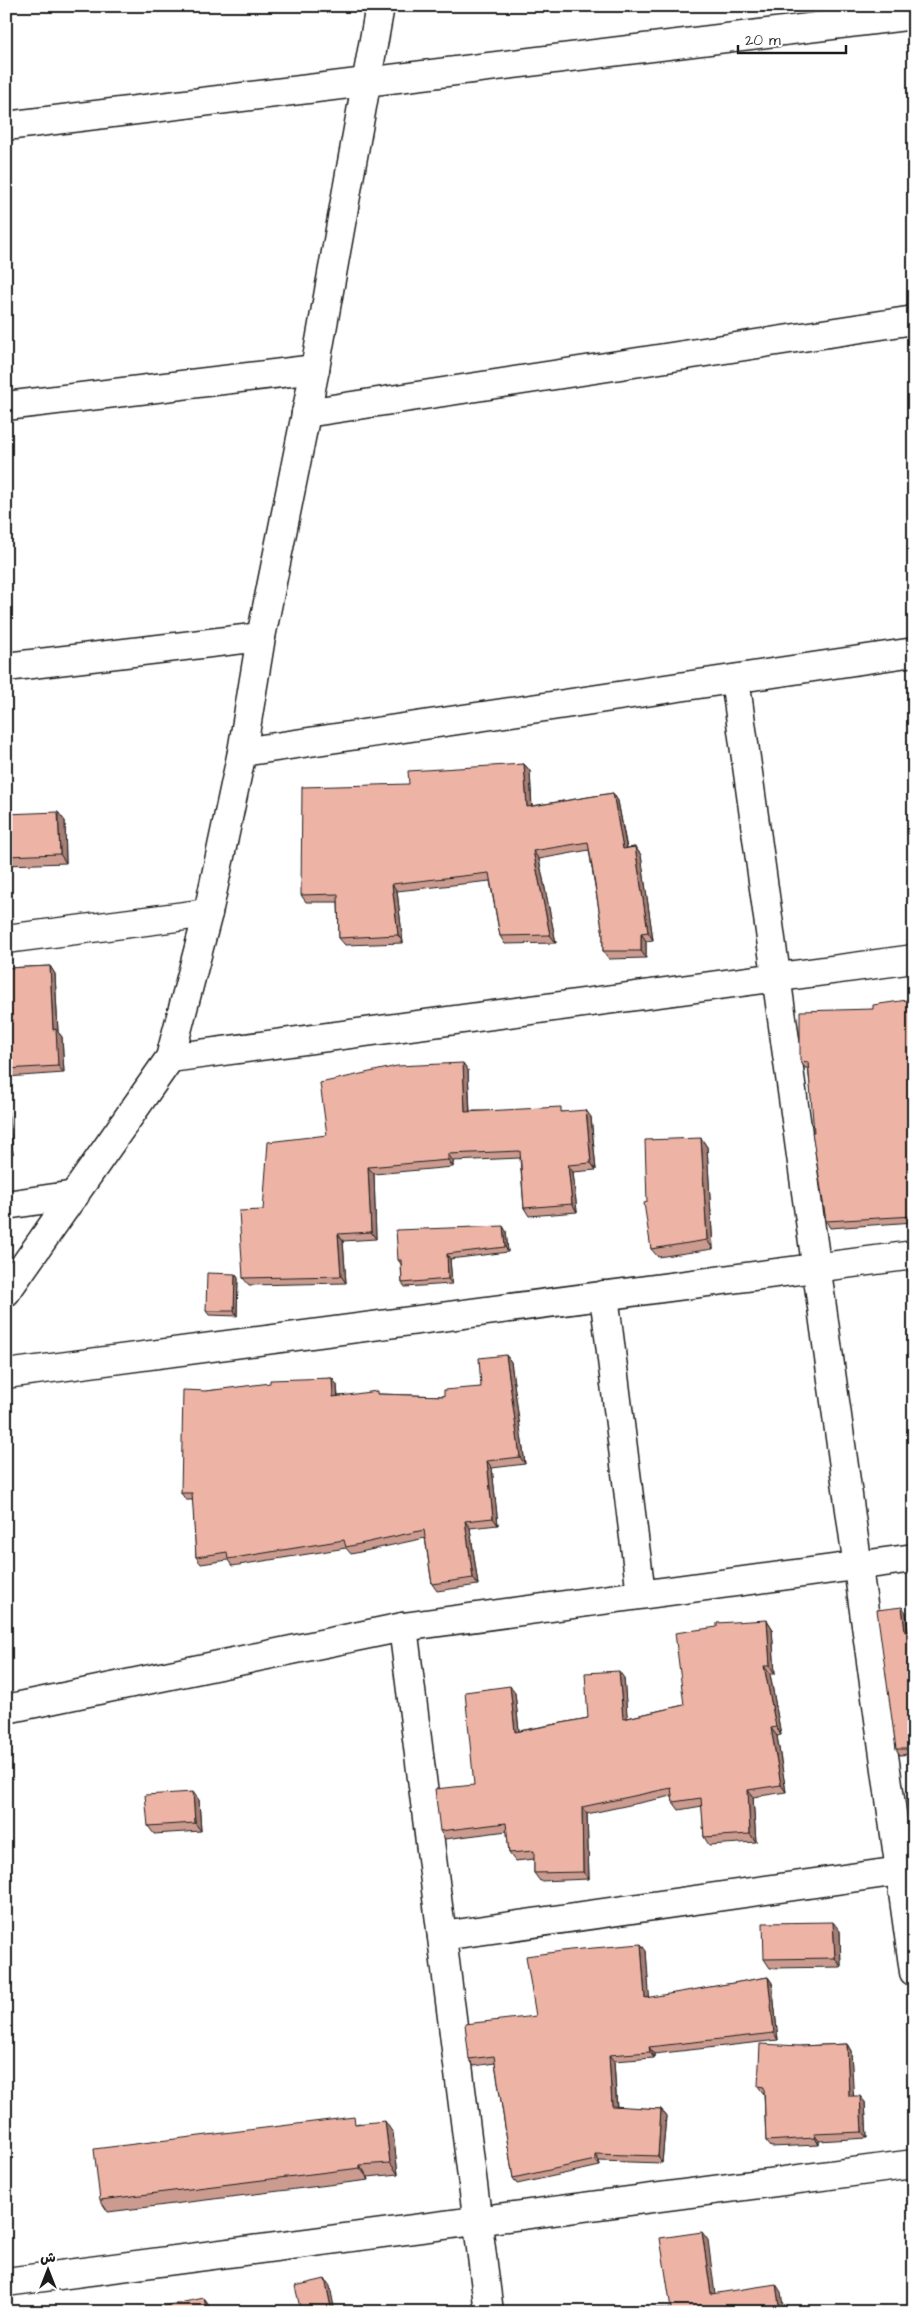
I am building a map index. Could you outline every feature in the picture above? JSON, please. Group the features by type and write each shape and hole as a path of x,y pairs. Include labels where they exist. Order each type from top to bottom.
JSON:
{"street":[{"path":"6,1292 170,1058 208,913 242,752 261,637 315,369 380,6"},
{"path":"6,126 914,15"},
{"path":"306,414 914,320"},
{"path":"6,406 315,369"},
{"path":"6,667 261,637"},
{"path":"242,752 914,652"},
{"path":"735,678 858,1565 907,1870 914,1972"},
{"path":"6,939 208,913"},
{"path":"170,1058 914,959"},
{"path":"6,1205 75,1195"},
{"path":"6,1374 914,1255"},
{"path":"604,1296 641,1594"},
{"path":"6,1709 403,1627 914,1558"},
{"path":"403,1627 489,2312"},
{"path":"442,1936 907,1870"},
{"path":"6,2282 914,2164"}],"building":[{"path":"524,764 527,807 613,793 623,849 635,847 648,932 641,933 641,951 603,951 603,934 588,842 533,851 550,935 500,936 489,873 392,884 398,935 339,938 338,894 301,895 302,787 409,784 408,771"},
{"path":"58,812 60,854 6,856 6,814"},
{"path":"50,966 53,1030 56,1029 58,1066 6,1069 6,968"},
{"path":"914,999 914,1216 826,1221 812,1132 814,1132 808,1062 800,1061 800,1011 873,1009 873,1005"},
{"path":"463,1063 465,1112 561,1107 561,1112 586,1110 591,1163 568,1165 572,1204 524,1208 520,1151 448,1154 448,1160 368,1167 371,1232 338,1234 341,1276 243,1278 239,1211 263,1210 268,1142 327,1135 320,1083 397,1066"},
{"path":"6,1131 8,1147 6,1147"},
{"path":"701,1138 707,1240 651,1249 644,1203 647,1202 645,1140"},
{"path":"503,1226 505,1247 447,1254 448,1279 402,1283 401,1260 398,1260 396,1230"},
{"path":"207,1273 235,1274 234,1311 206,1311"},
{"path":"506,1355 520,1457 487,1461 493,1518 465,1521 473,1578 432,1584 424,1530 346,1547 344,1540 228,1559 227,1552 196,1557 192,1493 181,1493 183,1390 206,1391 270,1383 270,1380 332,1378 333,1397 377,1391 377,1394 444,1396 444,1390 481,1387 479,1358"},
{"path":"902,1607 905,1632 914,1631 914,1749 896,1749 877,1610"},
{"path":"767,1620 770,1666 764,1666 776,1727 771,1728 781,1785 748,1790 750,1834 704,1837 701,1798 673,1802 671,1788 582,1807 583,1872 534,1873 534,1851 509,1853 506,1823 440,1831 435,1789 474,1785 465,1692 510,1686 515,1732 588,1718 585,1673 619,1671 623,1719 684,1705 675,1633 717,1627 717,1623"},
{"path":"193,1792 195,1823 148,1826 145,1795"},
{"path":"833,1922 835,1958 764,1959 763,1923"},
{"path":"641,1944 645,1998 768,1977 774,2033 649,2047 650,2052 609,2055 612,2106 661,2109 658,2156 595,2154 595,2160 513,2178 494,2056 469,2059 465,2024 536,2016 526,1956"},
{"path":"760,2044 800,2046 847,2044 849,2096 860,2096 862,2132 814,2134 815,2138 766,2141 764,2087 758,2086"},
{"path":"354,2117 355,2124 385,2121 390,2163 360,2165 360,2168 100,2200 94,2149"},
{"path":"702,2232 711,2294 776,2284 780,2312 648,2312 648,2308 671,2308 660,2238"},
{"path":"325,2279 332,2312 301,2312 295,2286"},
{"path":"204,2298 207,2312 165,2312 164,2306"}]}
